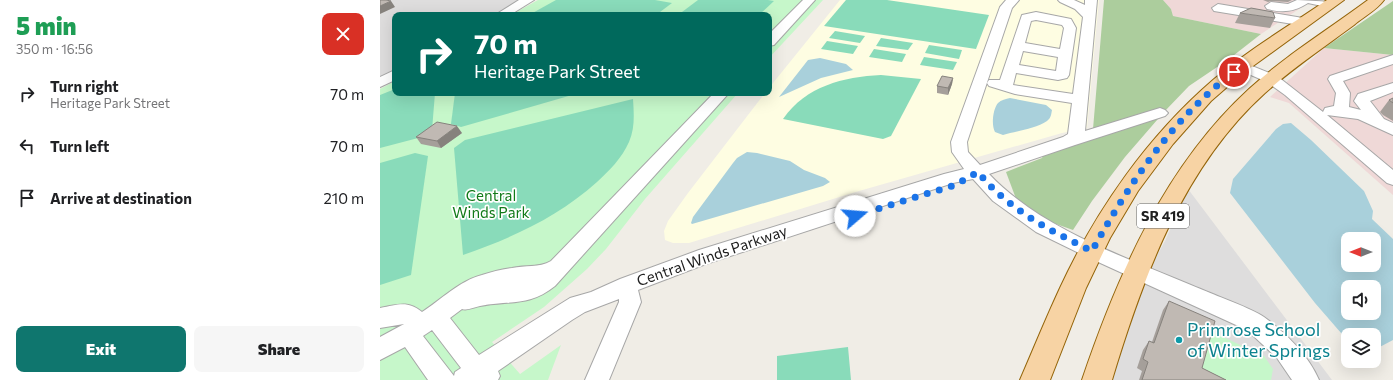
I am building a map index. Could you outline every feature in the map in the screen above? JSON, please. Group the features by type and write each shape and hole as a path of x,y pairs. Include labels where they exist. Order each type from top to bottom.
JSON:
{"main road":[{"name":"SR 419","path":"1097,380 1121,308 1137,270 1170,202 1200,157 1239,110 1272,79 1377,0"},
{"name":"SR 419","path":"1035,380 1074,286 1092,251 1131,186 1168,136 1205,96 1242,66 1334,2"}],"street":[{"path":"506,12 528,0"},
{"path":"772,39 808,0"},
{"path":"1013,0 1006,7 980,77 959,142 960,152 963,158 978,172 999,196 1043,227 1092,251 1256,323 1285,351 1307,380"},
{"path":"1064,0 1079,6 1090,16"},
{"path":"1069,141 1075,136 1077,130 1091,0"},
{"path":"1260,2 1278,8 1292,9 1306,0"},
{"path":"1310,0 1334,2"},
{"path":"1218,8 1273,15 1304,22"},
{"path":"1005,87 1026,18 1036,16 1067,22 1070,28 1065,55"},
{"path":"1018,46 1065,55"},
{"path":"1011,68 1025,71 1054,66 1057,65 1059,58 1065,55"},
{"path":"1341,110 1343,94 1335,79 1393,59"},
{"path":"1242,66 1272,79 1393,179"},
{"path":"980,77 1005,87 1081,100"},
{"path":"1378,122 1362,101 1363,97 1393,86"},
{"path":"380,349 429,320 474,297 532,293 545,284 558,267 719,96"},
{"path":"1315,113 1341,110 1370,116 1393,130"},
{"name":"Central Winds Parkway","path":"479,377 570,321 628,290 955,185 978,172 1069,141 1160,113"},
{"path":"597,380 630,302 628,290"},
{"path":"380,318 407,313 429,320 471,363 479,377"},
{"path":"429,320 443,380"}],"shaded area":[{"path":"380,0 522,0 501,12 392,12 392,72 380,79"},
{"path":"840,0 1099,0 1087,128 1062,133 859,191 689,243 673,243 665,240 664,231 668,221 763,96 772,96 772,84"},
{"path":"1163,0 1313,0 1261,34 1173,16 1171,9"},
{"path":"1324,48 1393,55 1393,195 1289,103 1270,97"},
{"path":"1188,189 1332,380 1317,380 1292,349 1149,270 1165,241"},
{"path":"1144,280 1250,328 1297,380 1111,380"}],"green space":[{"path":"538,0 823,0 772,55 772,12 516,12"},
{"path":"556,0 655,0 672,3 660,12 534,12"},
{"path":"698,0 774,1 762,12 682,12"},
{"path":"846,0 887,0 989,15 976,49 824,26"},
{"path":"1104,0 1163,0 1171,9 1173,16 1261,34 1229,59 1189,86 1164,112 1125,157 1092,201 1073,230 1042,219 1018,204 1006,172 1042,158 1043,156 1068,144 1093,129"},
{"path":"1393,1 1393,55 1324,48"},
{"path":"835,31 865,36 860,43 829,38"},
{"path":"881,38 913,43 908,50 876,46"},
{"path":"827,41 858,46 853,54 821,49"},
{"path":"929,45 962,50 959,59 925,53"},
{"path":"874,49 906,54 902,62 869,57"},
{"path":"924,57 957,62 953,70 920,65"},
{"path":"881,75 921,79 891,136 883,139 783,119 803,98 826,85 853,78"},
{"name":"Central Winds Park","path":"392,83 392,96 735,96 645,199 606,249 587,269 544,307 492,342 520,374 561,345 548,380 380,380 380,89"},
{"path":"392,90 392,96 435,96 432,130 422,137 380,148 380,95"},
{"path":"455,96 569,96 461,127 451,124"},
{"path":"633,99 634,116 629,142 611,169 597,182 566,206 534,225 517,234 463,255 454,148 465,140"},
{"path":"415,153 428,156 411,275 380,285 380,163"},
{"path":"1208,330 1264,356 1273,369 1271,380 1217,380 1197,370"},
{"path":"848,347 851,380 777,380 777,356"}],"water":[{"path":"820,58 846,64 853,70 821,78 779,97 808,60"},
{"path":"1010,98 1046,105 1052,110 1050,118 1042,124 1025,130 1003,135 995,132 993,121 996,106 1001,101"},
{"path":"1291,123 1311,140 1364,191 1373,211 1372,219 1393,239 1393,340 1381,346 1381,328 1341,328 1341,333 1315,303 1230,193 1233,179 1276,129 1283,124"},
{"path":"747,152 790,161 804,170 825,178 830,182 823,186 692,224 693,217 733,163 737,158"}],"building":[{"path":"380,0 386,0 391,1 380,6"},
{"path":"1251,8 1273,12 1275,18 1240,13"},
{"path":"942,76 953,78 948,88 937,86"},
{"path":"437,122 457,126 437,141 416,137"},
{"name":"Primrose School of Winter Springs","path":"1169,301 1215,321 1202,368 1226,380 1142,380 1148,362 1143,359 1149,341 1154,343"}],"place":[{"name":"Primrose School of Winter Springs","path":"1179,340"}],"route":[{"path":"855,216 955,185 978,172 999,196 1010,205 1043,227 1092,251 1131,186 1168,136 1205,96 1234,72"}]}
